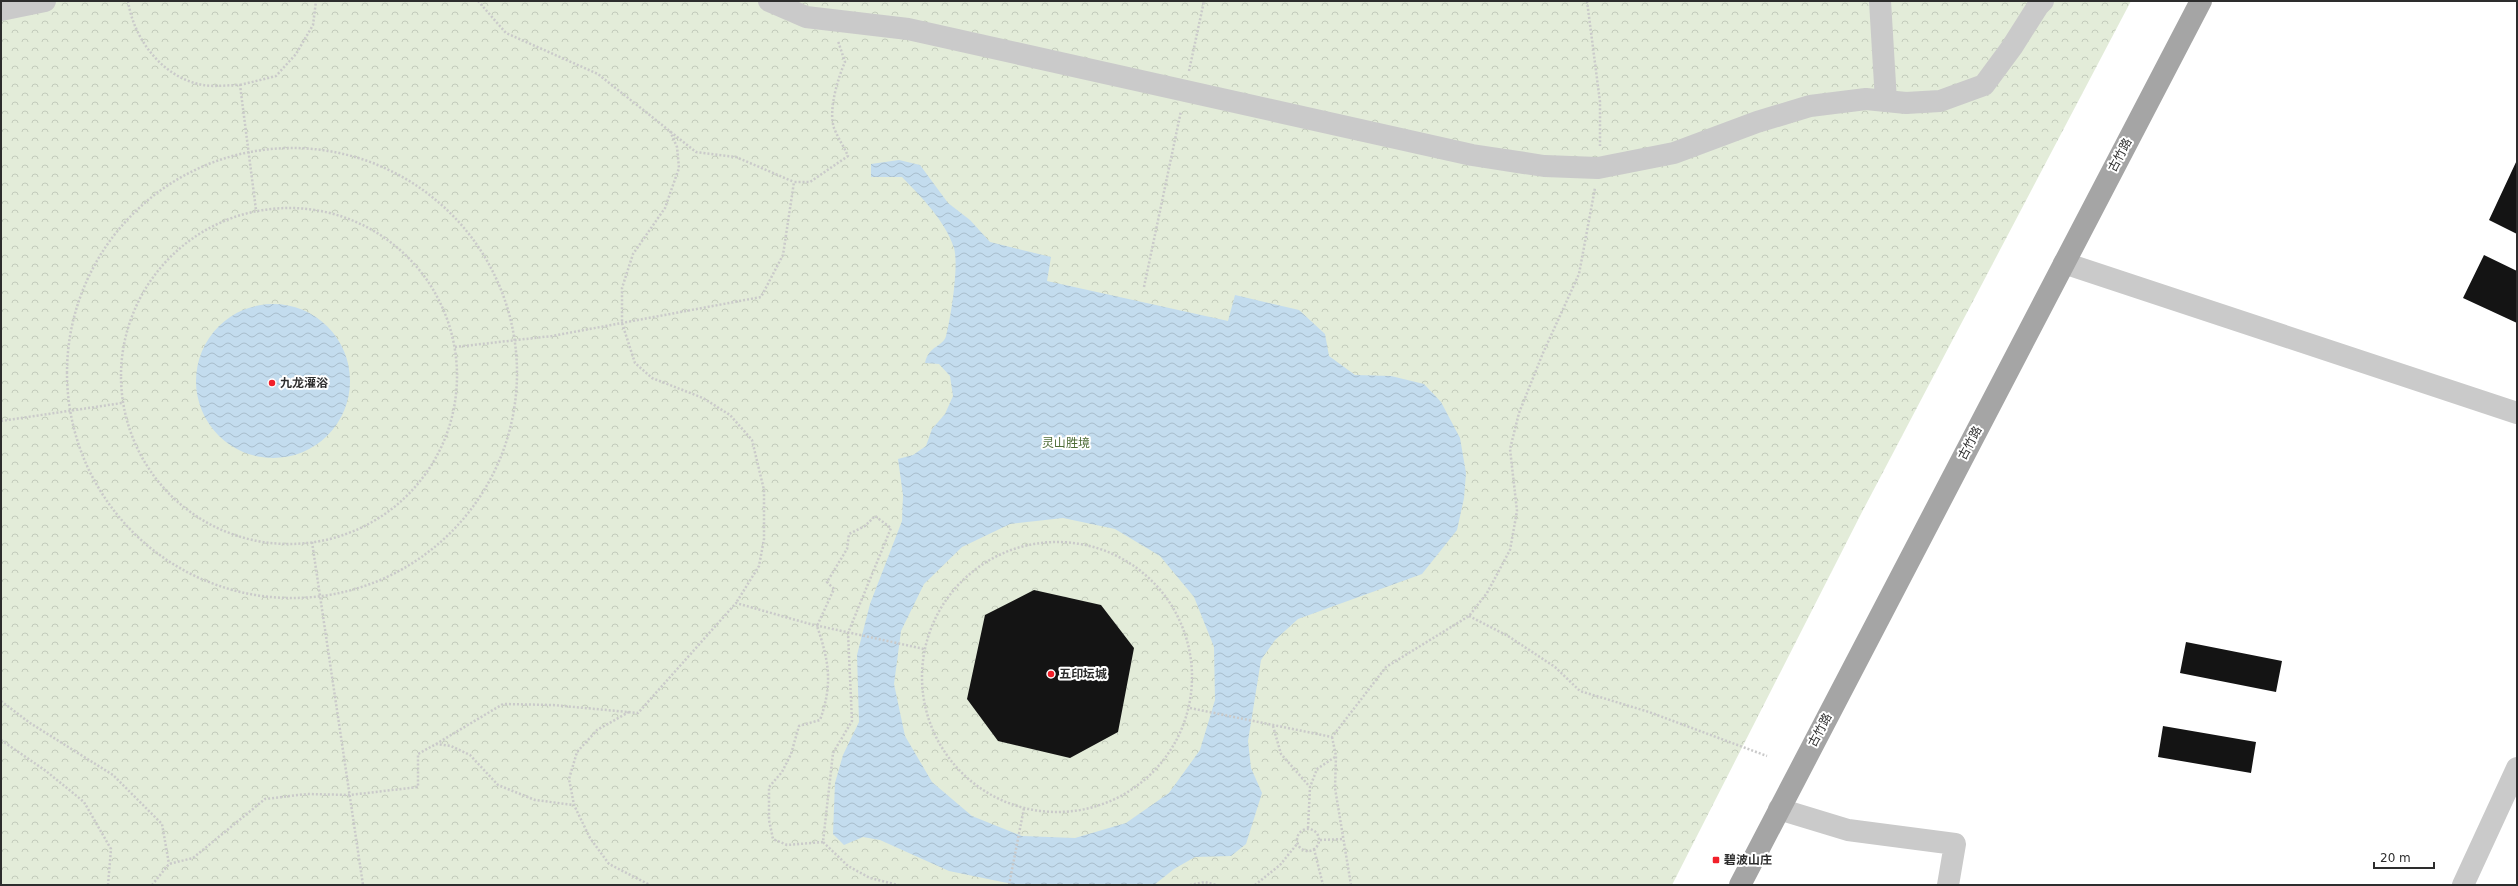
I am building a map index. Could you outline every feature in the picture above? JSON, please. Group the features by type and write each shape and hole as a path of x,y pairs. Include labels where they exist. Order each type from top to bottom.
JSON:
{"main road":[{"name":"古竹路","path":"1740,885 2201,1"}],"street":[{"path":"1,10 45,1"},
{"path":"769,1 806,17 908,29 1472,155 1544,166 1598,168 1674,153 1757,122 1810,106 1866,99 1886,101 1940,101 1984,85 2012,47 2038,6 2044,1"},
{"path":"1880,1 1886,101"},
{"path":"2064,263 2517,413"},
{"path":"2463,885 2517,768"},
{"path":"1779,809 1848,830 1955,844 1948,885"}],"path":[{"path":"128,1 130,15 146,47 170,73 203,85 240,86 276,76 296,54 313,25 316,1"},
{"path":"478,1 506,33 598,74 696,152 736,157 794,182 810,182 848,156 834,127 836,86 845,62 837,38 838,20"},
{"path":"1144,287 1204,1"},
{"path":"1351,885 1336,788 1336,756 1332,737 1386,667 1469,616 1487,593 1510,550 1517,511 1510,449 1519,413 1543,352 1579,274 1598,168 1600,102 1587,1"},
{"path":"240,86 256,210"},
{"path":"152,885 169,864 193,858 265,799 307,794 350,795 418,787 418,754 504,704 553,705 638,713 736,603 759,566 764,539 764,490 752,440 730,415 703,398 652,378 635,363 622,323 622,288 633,254 665,208 679,168 677,147 670,131"},
{"path":"300,149 352,156 400,176 442,206 477,245 502,290 516,340 517,392 508,442 487,488 469,512 456,529 416,562 370,585 320,597 271,598 223,588 178,568 139,538 107,501 83,458 70,411 68,355 74,313 93,266 121,226 158,192 201,167 248,152 300,149"},
{"path":"455,347 516,340 622,323 761,297 783,255 794,182"},
{"path":"300,208 344,217 384,237 417,267 441,305 455,347 457,392 447,436 425,475 394,508 356,530 312,542 269,543 227,532 189,511 158,481 142,457 135,444 122,403 120,360 130,318 149,280 178,248 214,224 256,210 300,208"},
{"path":"1,421 122,403"},
{"path":"823,842 833,753 852,721 848,632 891,528 875,516 865,526 849,534 847,549 827,582 834,589 817,626 828,657 829,683 826,703 820,720 799,726 791,754 782,772 769,787 768,820 773,838 787,845 823,842 848,866 870,878 898,885"},
{"path":"312,542 363,885"},
{"path":"1069,542 1101,549 1136,567 1156,584 1175,610 1188,640 1193,673 1190,708 1180,735 1164,761 1142,783 1116,800 1086,809 1071,811 1056,812 1024,808 997,798 978,786 950,761 935,736 925,708 921,678 924,649 938,613 952,590 976,568 1004,552 1036,543 1069,542"},
{"path":"736,603 817,626 924,649"},
{"path":"1469,616 1508,636 1554,667 1580,690 1649,712 1767,756"},
{"path":"1,701 30,723 113,775 162,824 169,864"},
{"path":"1190,708 1256,723 1332,737"},
{"path":"629,712 597,730 577,752 569,779 574,805 590,838 609,864 650,885"},
{"path":"1273,726 1281,754 1310,787"},
{"path":"1,740 46,771 84,802 111,849 108,885"},
{"path":"436,744 451,746 470,755 498,785 535,800 574,805"},
{"path":"1308,828 1310,787 1317,768 1336,756"},
{"path":"1009,885 1024,808"},
{"path":"1308,828 1318,834 1320,840"},
{"path":"1255,885 1280,865 1297,844 1298,833 1308,828"},
{"path":"1320,840 1343,839"},
{"path":"1320,840 1314,849 1322,885"},
{"path":"1297,844 1305,850 1314,849"},
{"path":"1190,885 1204,882 1216,885"}],"green space":[{"name":"灵山胜境","path":"1,1 2131,1 1862,512 1672,885 1,885"}],"water":[{"path":"899,160 920,165 948,203 970,220 990,242 1051,257 1047,281 1228,321 1235,295 1299,310 1325,334 1329,356 1355,375 1391,376 1424,384 1441,402 1460,438 1466,473 1464,498 1457,530 1422,574 1298,619 1275,640 1261,660 1248,741 1251,768 1262,793 1246,844 1231,856 1195,857 1174,869 1154,885 1017,885 949,871 880,840 863,837 844,845 833,834 835,783 843,755 859,722 857,655 870,604 902,521 903,495 898,459 913,455 926,446 932,429 945,414 953,396 950,376 939,364 925,363 927,357 933,349 944,340 946,336 955,279 956,266 954,248 939,219 902,177 871,177 871,164","holes":["1063,518 1115,529 1160,556 1194,597 1214,647 1215,700 1200,750 1169,793 1126,823 1075,838 1022,836 972,816 932,782 905,736 894,684 901,631 924,584 962,547 1010,524"]},
{"path":"273,304 288,306 309,313 316,317 332,332 337,338 344,352 350,381 348,396 341,417 337,424 322,440 316,445 302,452 273,458 258,456 237,449 230,445 214,430 209,424 202,410 196,381 198,366 205,345 209,338 224,322 230,317 244,310"}],"building":[{"path":"2517,160 2517,234 2489,220"},
{"path":"2484,255 2517,271 2517,323 2463,298"},
{"name":"五印坛城","path":"1034,590 1101,605 1134,648 1118,732 1070,758 998,741 967,699 985,615"},
{"path":"2186,642 2282,661 2276,692 2180,673"},
{"path":"2163,726 2256,742 2251,773 2158,757"}],"place":[{"name":"九龙灌浴","path":"272,383"},
{"name":"五印坛城","path":"1051,674"},
{"name":"碧波山庄","path":"1716,860"}]}
